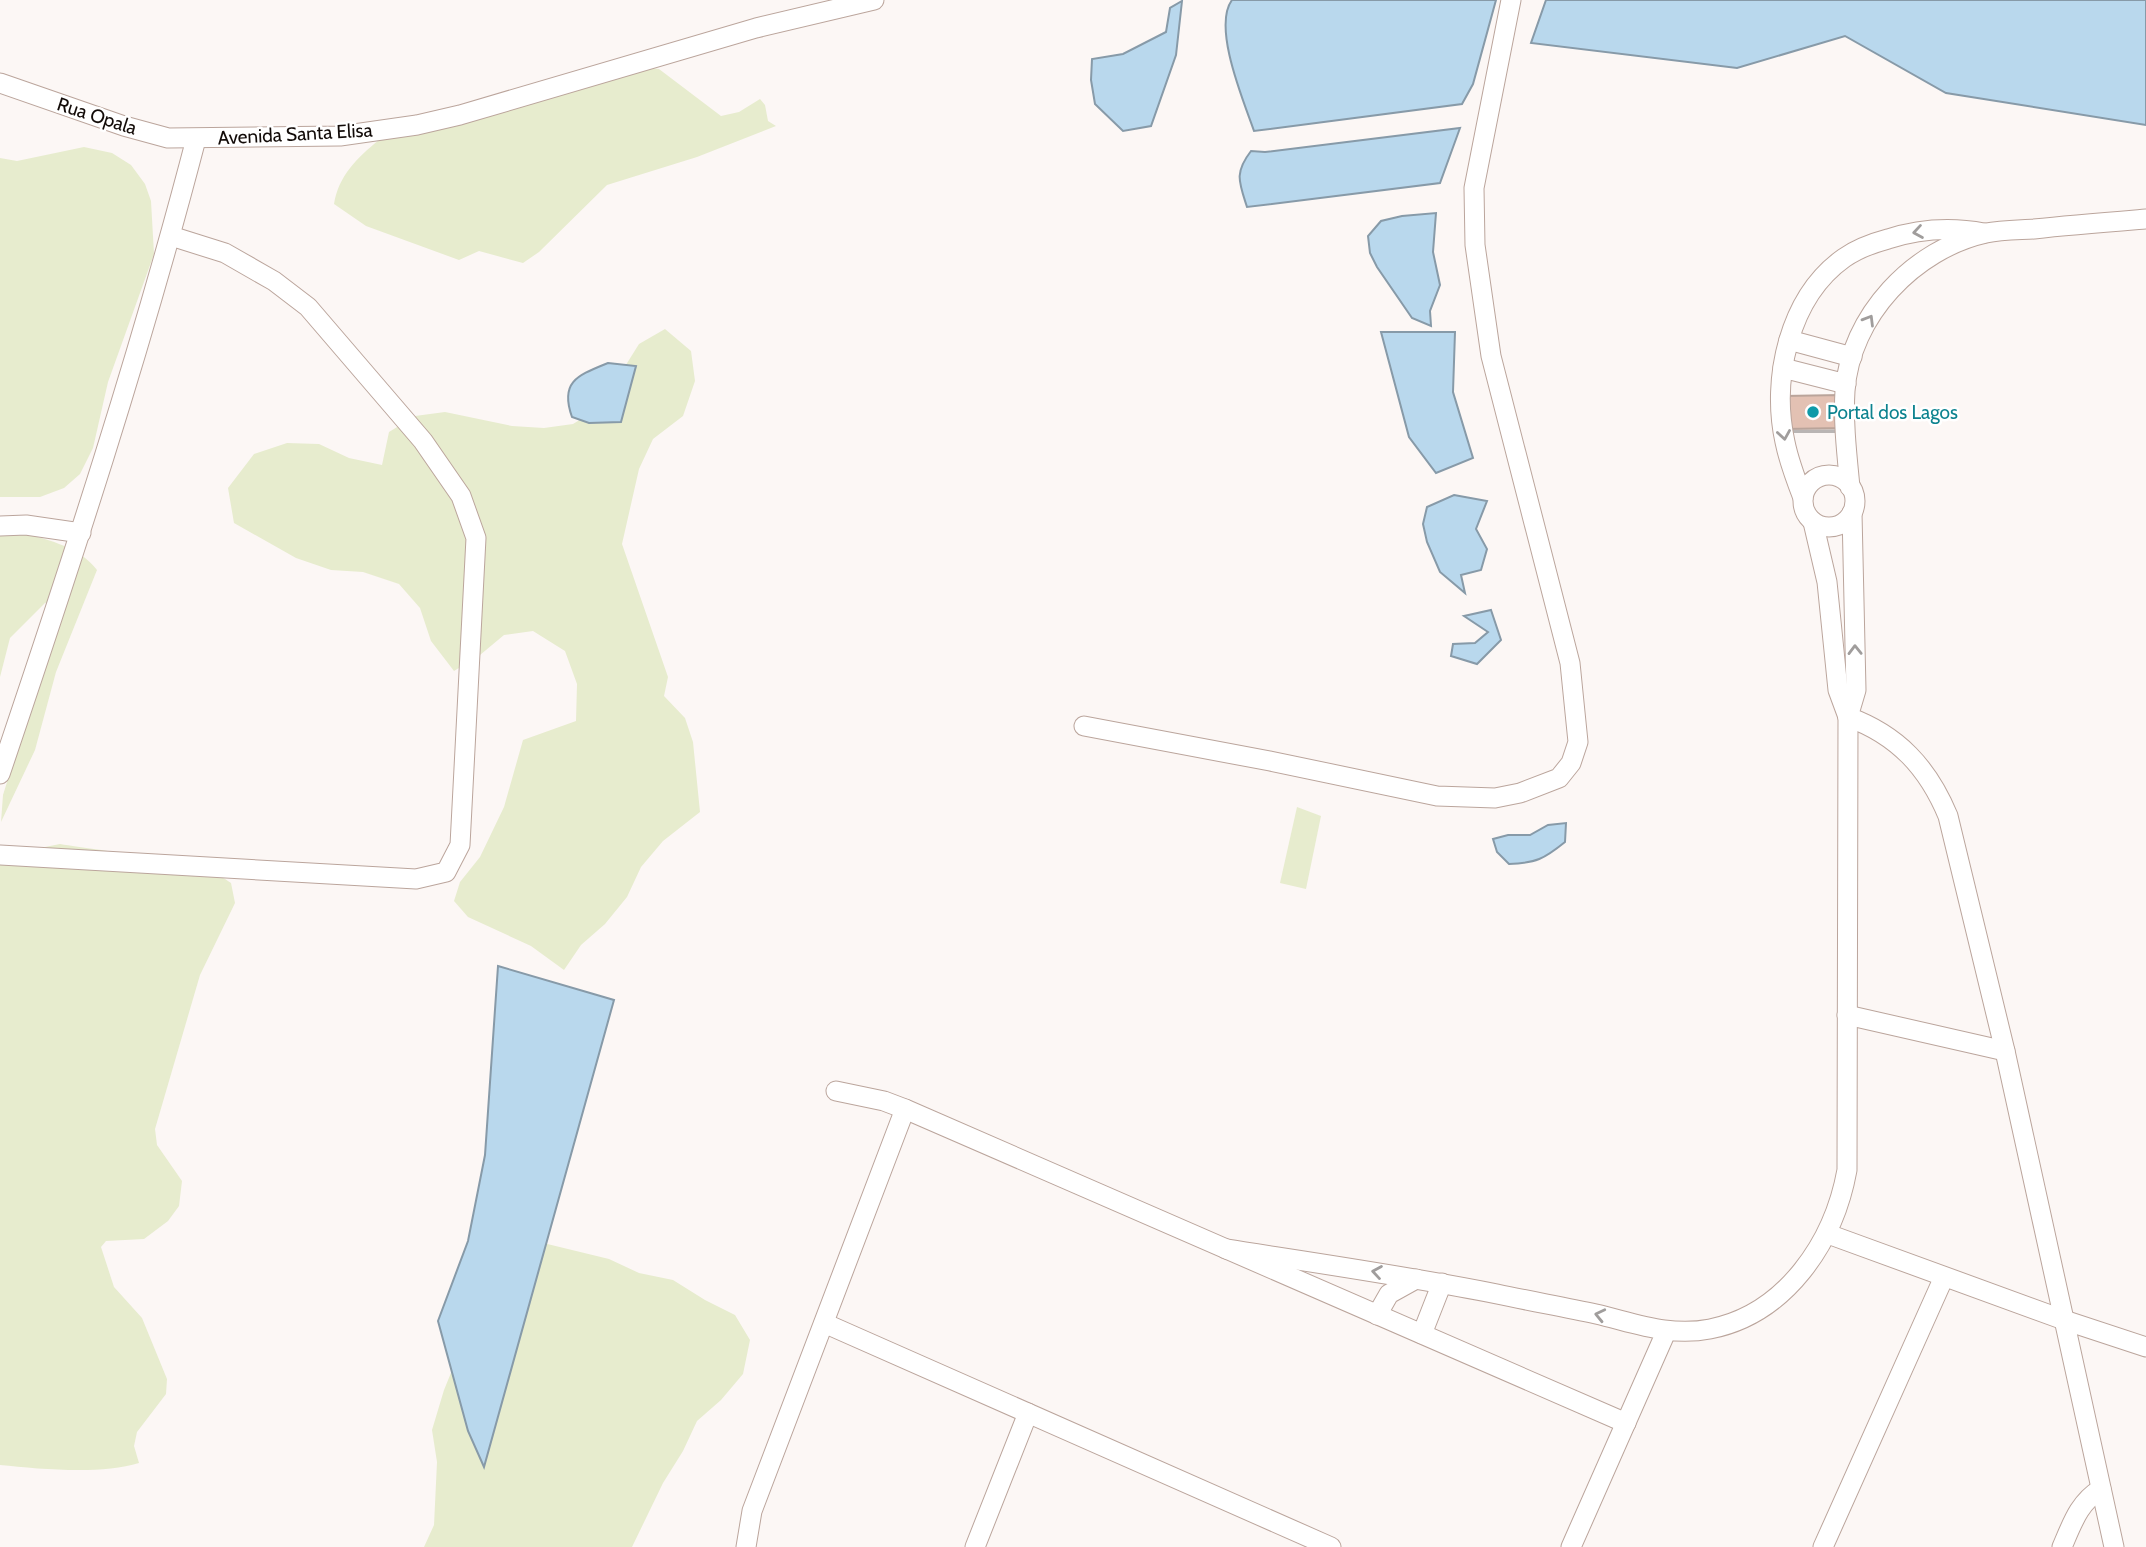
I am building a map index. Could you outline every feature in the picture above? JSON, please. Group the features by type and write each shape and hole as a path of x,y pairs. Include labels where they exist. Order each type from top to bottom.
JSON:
{"street":[{"name":"Avenida Santa Elisa","path":"0,774 80,533 171,236 196,139 340,136 417,125 495,105 756,28 874,0"},
{"path":"1084,726 1437,796 1495,798 1520,793 1559,778 1571,763 1578,741 1570,663 1491,356 1475,246 1474,188 1511,0"},
{"name":"Rua Opala","path":"0,83 124,126 168,138 196,139"},
{"path":"2114,1547 2005,1051 1951,829 1941,798 1921,766 1896,741 1868,724 1848,717 1838,691 1827,582 1813,522 1804,507 1784,441 1781,418 1783,368 1789,340 1801,307 1823,276 1845,257 1872,244 1922,231 1956,229 1986,233 2146,219"},
{"path":"1226,1249 1442,1283 1596,1314 1666,1332 1710,1329 1751,1313 1787,1287 1816,1253 1828,1234 1843,1192 1847,1170 1848,717 1856,690 1852,513 1854,495 1850,487 1846,384 1858,337 1874,310 1903,276 1935,253 1986,233"},
{"path":"0,855 416,879 446,872 460,845 476,538 461,496 423,441 308,307 274,281 225,253 171,236"},
{"path":"1789,340 1852,357"},
{"path":"1783,368 1846,384"},
{"path":"1803,498 1811,483 1827,475 1836,477 1850,487"},
{"path":"1813,522 1830,527 1839,525 1852,513"},
{"path":"0,526 26,525 80,533"},
{"path":"1847,1015 2005,1051"},
{"path":"836,1091 884,1101 905,1109 1626,1423"},
{"path":"746,1547 752,1511 905,1109"},
{"path":"1828,1234 2146,1347"},
{"path":"1823,1547 1944,1277"},
{"path":"1377,1315 1389,1294 1416,1279"},
{"path":"1422,1334 1442,1283"},
{"path":"824,1322 1331,1547"},
{"path":"1571,1547 1666,1332"},
{"path":"975,1547 1028,1413"},
{"path":"2062,1547 2081,1506 2101,1489"}],"green space":[{"path":"643,67 659,69 721,116 739,112 760,99 765,105 768,121 776,126 697,157 607,185 539,252 523,263 479,251 459,260 366,226 334,204 340,184 350,168 379,140"},
{"path":"84,147 112,153 131,165 145,184 151,201 154,254 108,382 93,448 80,474 64,488 40,497 0,497 0,158 17,161"},
{"path":"665,329 691,351 695,381 683,416 653,439 639,469 622,544 668,677 664,696 685,718 693,742 700,812 663,841 641,867 627,897 605,924 581,945 564,970 531,946 468,917 454,901 460,882 480,857 504,807 523,740 576,721 577,684 565,651 533,631 504,635 480,655 454,671 431,641 420,608 399,584 363,572 331,570 296,558 234,523 228,488 254,454 287,443 319,444 349,458 382,465 389,432 415,416 445,412 512,426 544,428 573,424 599,408 639,344"},
{"path":"15,531 70,549 89,561 97,570 56,672 35,750 1,822 3,795 54,631 56,600 45,603 10,638 0,677 0,536"},
{"path":"1297,807 1321,816 1306,889 1280,883"},
{"path":"60,844 198,868 231,883 235,903 200,975 155,1129 157,1145 182,1181 179,1206 168,1221 144,1239 106,1241 101,1247 114,1287 142,1318 167,1379 166,1394 137,1432 134,1446 139,1463 107,1469 70,1470 0,1465 0,856"},
{"path":"535,1241 609,1259 639,1273 673,1280 735,1315 750,1340 743,1374 721,1400 697,1421 632,1547 424,1547 434,1525 437,1462 432,1430 444,1390 477,1309"}],"water":[{"path":"1232,0 1496,0 1473,84 1462,104 1254,131 1237,84 1228,46 1227,12"},
{"path":"1546,0 2146,0 2146,125 1946,93 1845,36 1737,68 1531,43"},
{"path":"1182,1 1176,55 1151,126 1123,131 1095,104 1091,80 1092,59 1123,54 1166,32 1170,8"},
{"path":"1460,128 1440,183 1247,207 1240,172 1251,151 1265,152"},
{"path":"1436,213 1433,252 1440,285 1430,311 1431,326 1412,318 1377,267 1370,253 1368,236 1381,221"},
{"path":"1381,332 1455,332 1453,392 1473,458 1436,473 1409,437"},
{"path":"608,363 636,366 621,422 589,423 572,417 568,395 574,381 588,371"},
{"path":"1454,495 1487,501 1476,529 1487,549 1481,570 1461,575 1465,593 1440,572 1427,542 1423,524 1427,507"},
{"path":"1491,610 1501,640 1477,664 1451,656 1453,644 1475,643 1488,632 1464,616"},
{"path":"1566,823 1565,842 1539,859 1509,864 1497,852 1493,839 1508,835 1530,835 1548,825"},
{"path":"498,966 614,1000 484,1467 468,1431 438,1321 468,1241 485,1155"}],"building":[{"name":"Portal dos Lagos","path":"1841,395 1842,428 1785,429 1784,396"}],"place":[{"name":"Portal dos Lagos","path":"1813,412"}]}
